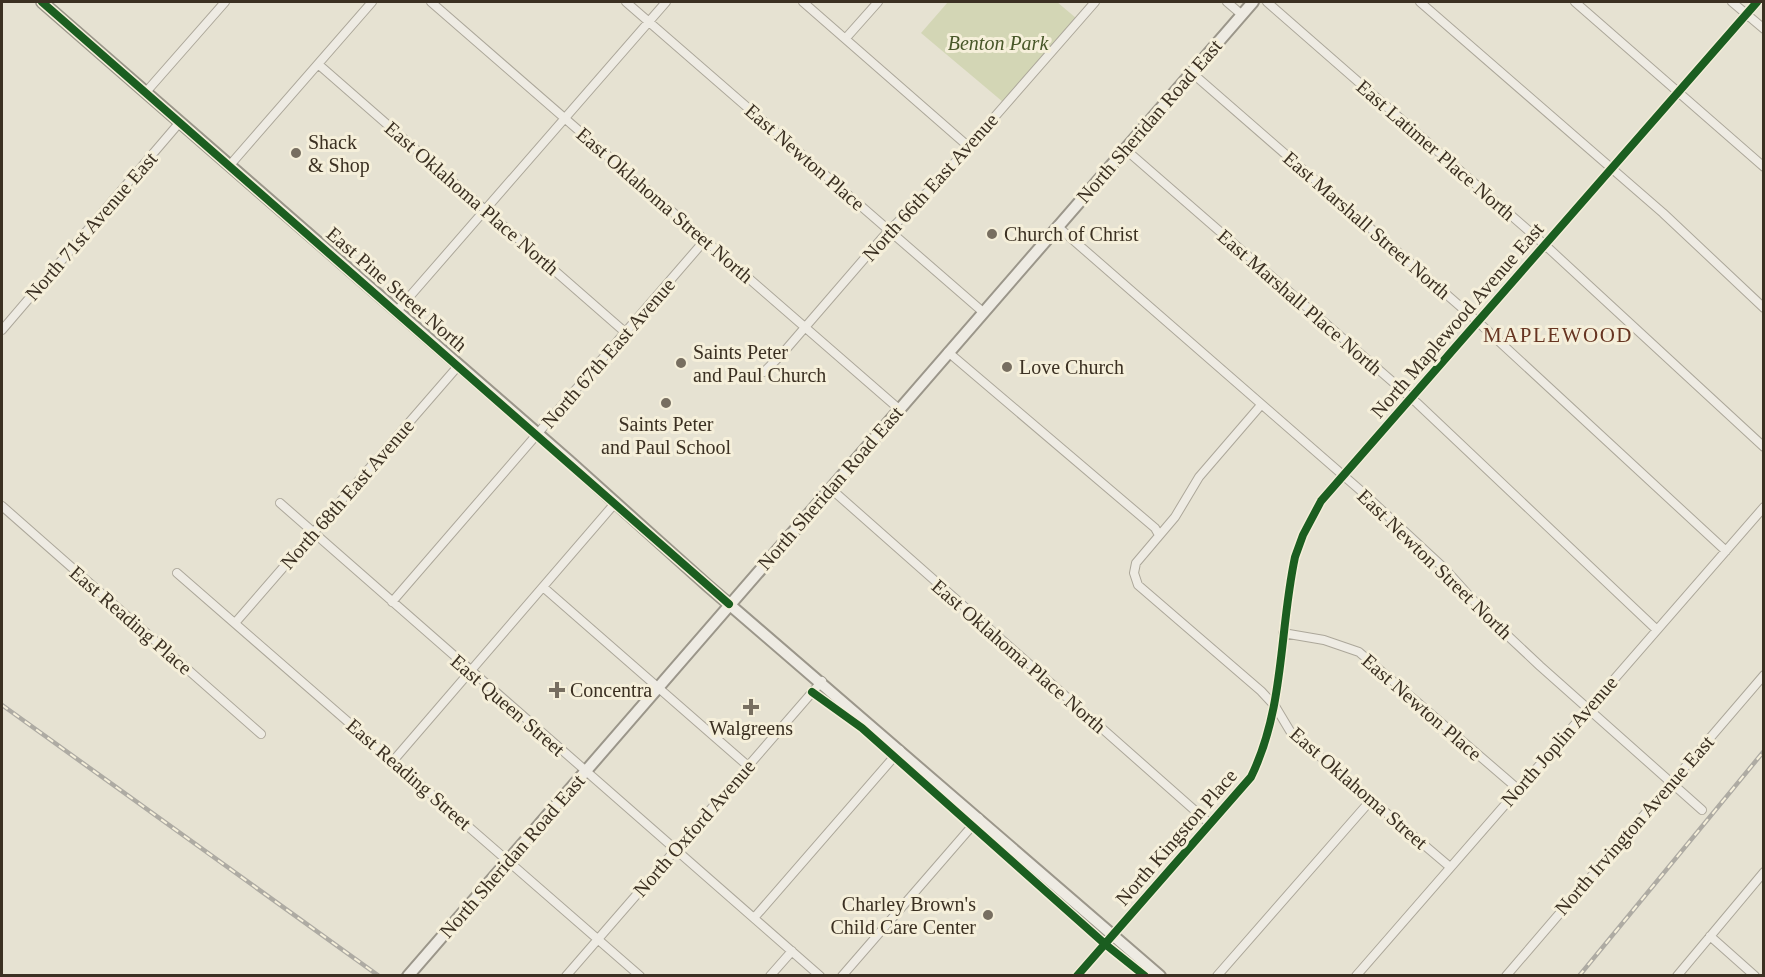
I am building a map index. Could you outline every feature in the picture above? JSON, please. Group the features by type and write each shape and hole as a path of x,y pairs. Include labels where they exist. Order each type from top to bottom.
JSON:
{"main road":[{"name":"East Pine Street North","path":"42,2 616,502 729,604 822,681 1160,975"},
{"name":"North Sheridan Road East","path":"408,975 1253,2"}],"street":[{"path":"146,92 225,2"},
{"path":"230,165 372,2"},
{"name":"East Oklahoma Street North","path":"431,2 899,409"},
{"name":"East Newton Place","path":"626,2 983,312"},
{"path":"397,311 666,2"},
{"path":"803,2 969,147"},
{"path":"846,38 878,2"},
{"name":"North 66th East Avenue","path":"764,372 890,231 969,147 1095,2"},
{"path":"1227,2 1241,14"},
{"name":"East Latimer Place North","path":"1267,2 1545,245 1764,447"},
{"path":"1420,2 1611,168 1764,308"},
{"path":"1575,2 1764,167"},
{"path":"1732,2 1764,29"},
{"name":"North Maplewood Avenue East","path":"1275,706 1290,583 1303,535 1321,501 1756,2"},
{"name":"East Oklahoma Place North","path":"318,64 626,333"},
{"name":"East Marshall Street North","path":"1191,72 1478,321 1726,551"},
{"name":"North 71st Avenue East","path":"2,330 180,122"},
{"name":"East Marshall Place North","path":"1125,149 1411,398 1657,630"},
{"name":"East Newton Street North","path":"1058,226 1343,475 1446,570 1491,620 1587,710 1702,810"},
{"name":"North 67th East Avenue","path":"392,602 705,240"},
{"path":"948,352 1155,528 1159,535 1175,517 1198,477 1261,405"},
{"name":"North 68th East Avenue","path":"235,623 459,365"},
{"name":"East Oklahoma Place North","path":"830,488 1209,823"},
{"path":"393,761 616,502"},
{"name":"East Queen Street","path":"280,503 820,975"},
{"name":"East Reading Place","path":"2,506 261,734"},
{"name":"North Joplin Avenue","path":"1356,975 1764,507"},
{"name":"East Oklahoma Street","path":"1159,535 1136,563 1134,573 1138,585 1275,706 1290,731 1450,867"},
{"name":"East Reading Street","path":"177,573 640,975"},
{"path":"543,587 748,766"},
{"name":"East Newton Place","path":"1284,633 1324,640 1359,652 1518,789"},
{"name":"North Irvington Avenue East","path":"1506,975 1764,675"},
{"name":"North Oxford Avenue","path":"566,975 822,681"},
{"name":"North Kingston Place","path":"1077,975 1251,777 1266,746 1275,706"},
{"path":"754,918 900,750"},
{"path":"1217,975 1371,800"},
{"path":"842,975 979,818"},
{"path":"1677,975 1763,873"},
{"path":"1710,936 1755,975"},
{"path":"770,975 792,951"}],"green space":[{"name":"Benton Park","path":"948,2 1057,2 1076,18 1003,102 921,33"}],"railway":[{"path":"2,705 379,976"},
{"path":"1579,976 1764,751"}],"cycle path":[{"path":"42,2 729,604"},
{"path":"1077,976 1251,777 1262,751 1276,696 1295,557 1303,535 1321,501 1757,2"},
{"path":"812,692 862,728 1105,944 1145,976"}],"place":[{"name":"Shack & Shop","path":"296,153"},
{"name":"Church of Christ","path":"992,234"},
{"name":"Saints Peter and Paul Church","path":"681,363"},
{"name":"Love Church","path":"1007,367"},
{"name":"Saints Peter and Paul School","path":"666,403"},
{"name":"Concentra","path":"557,690"},
{"name":"Walgreens","path":"751,707"},
{"name":"Charley Brown's Child Care Center","path":"988,915"}],"district":[{"name":"MAPLEWOOD","path":"1558,335"}]}
